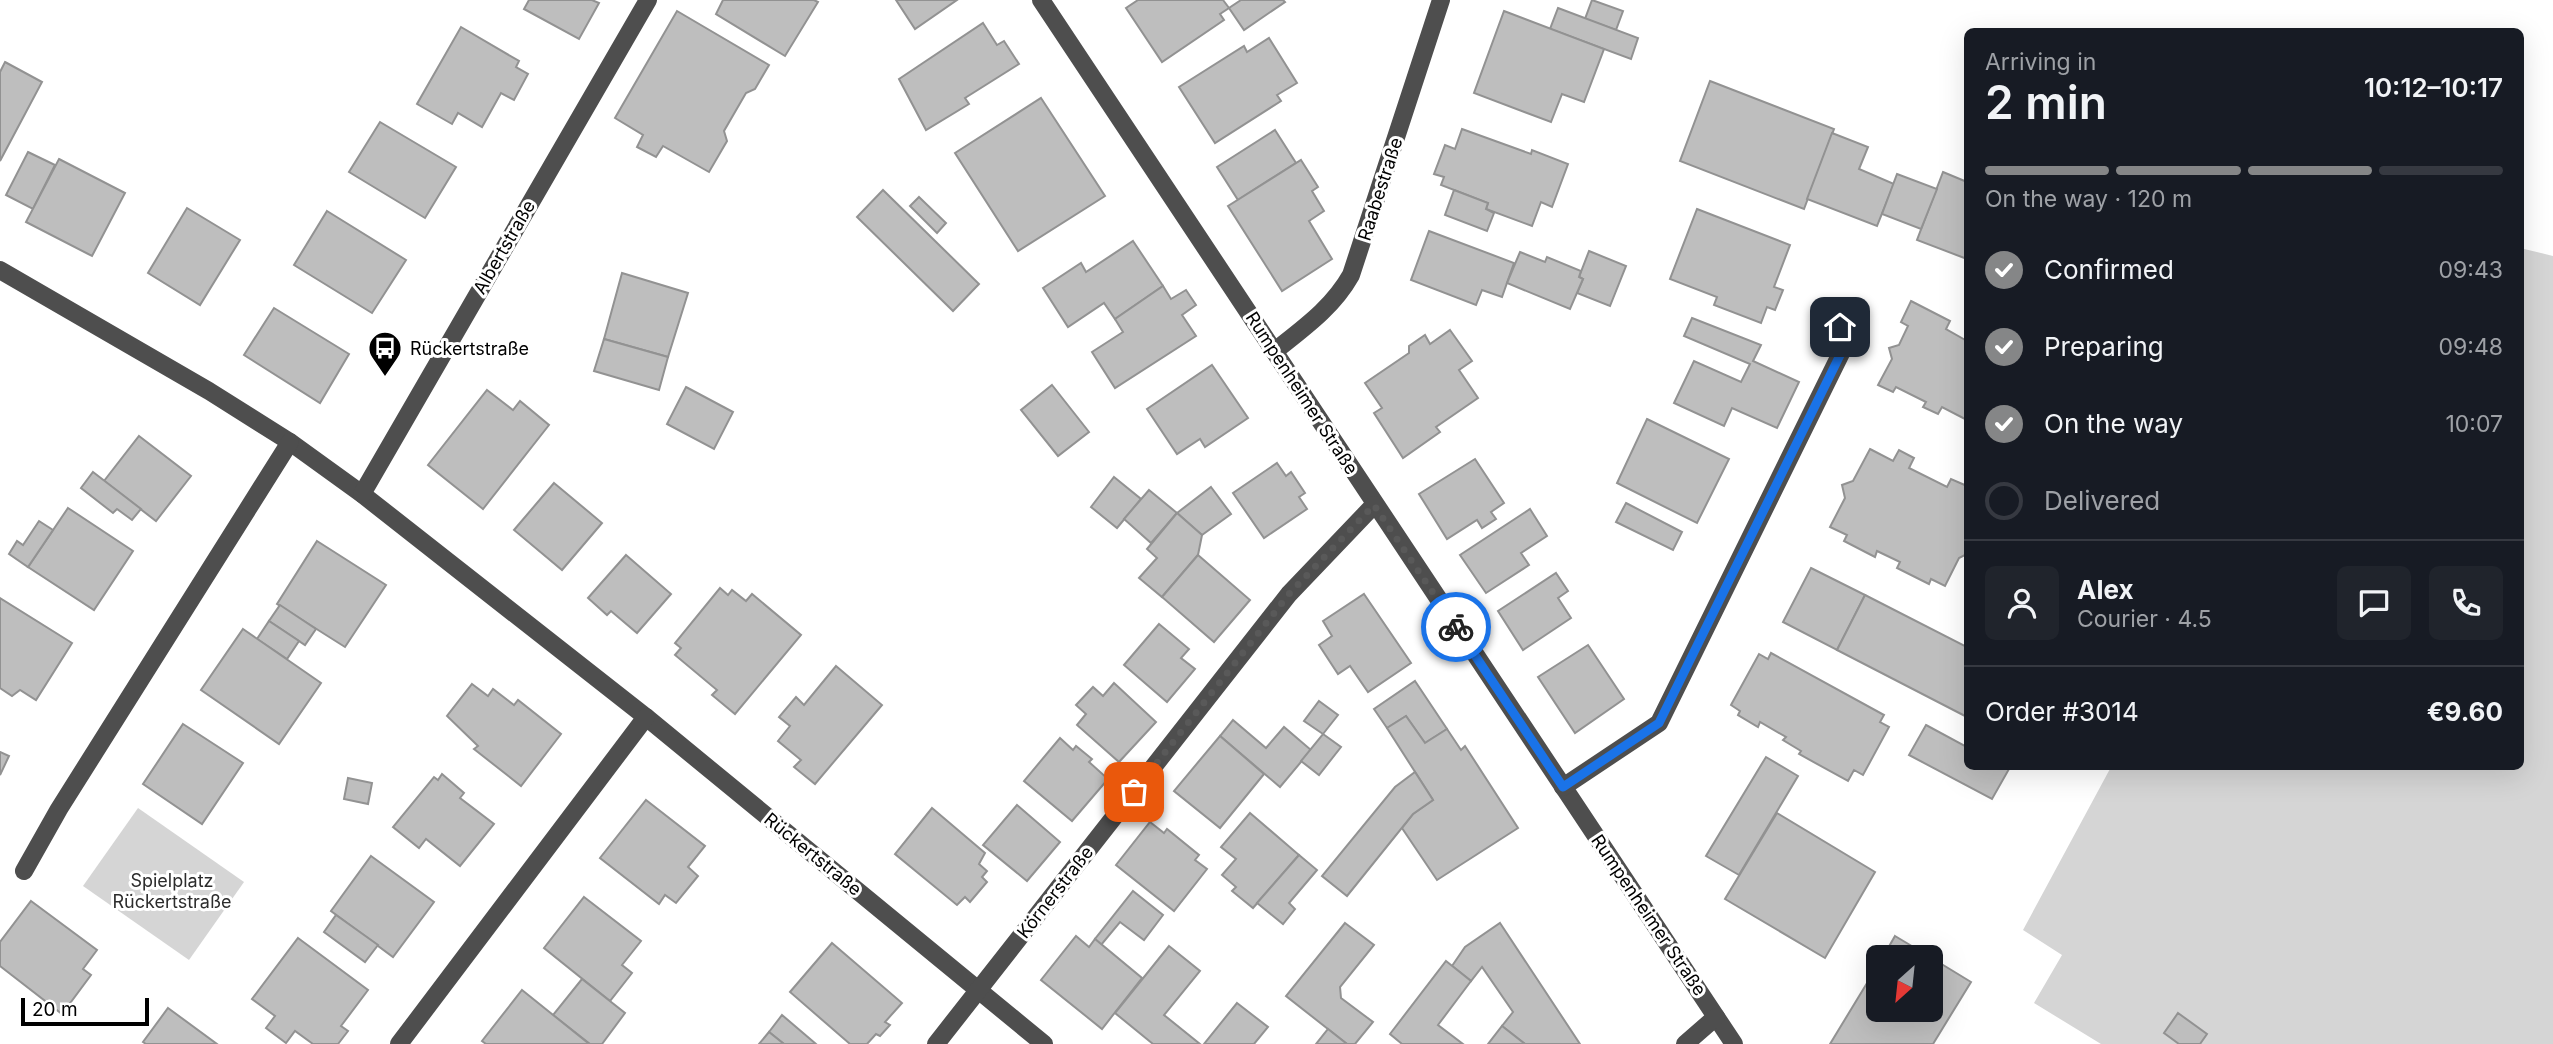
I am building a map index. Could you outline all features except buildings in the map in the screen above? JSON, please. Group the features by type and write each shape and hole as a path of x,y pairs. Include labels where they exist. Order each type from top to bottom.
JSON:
{"street":[{"name":"Albertstraße","path":"362,494 648,0"},
{"name":"Rumpenheimer Straße","path":"1041,0 1276,350 1374,505 1734,1044"},
{"name":"Raabestraße","path":"1276,350 1340,295 1351,275 1441,0"},
{"name":"Rückertstraße","path":"0,270 290,442 362,494 646,718 979,990"},
{"path":"1563,787 1659,723 1846,343 1835,311"},
{"path":"24,871 59,809 290,442"},
{"name":"Körnerstraße","path":"936,1044 1289,594 1374,505"},
{"path":"399,1044 646,718"},
{"path":"979,990 1044,1044"},
{"path":"1685,1044 1716,1017"}],"green space":[{"path":"2524,249 2553,256 2553,1044 2101,1044 2034,1003 2062,955 2023,930 2109,770 2524,770"},
{"name":"Spielplatz Rückertstraße","path":"138,808 244,882 189,960 83,886"}],"way so far":[{"path":"1134,792 1289,594 1374,505 1456,627"}],"place":[{"name":"Rückertstraße","path":"385,378"}],"route":[{"path":"1456,627 1563,787 1659,723 1846,343 1840,327"}]}
